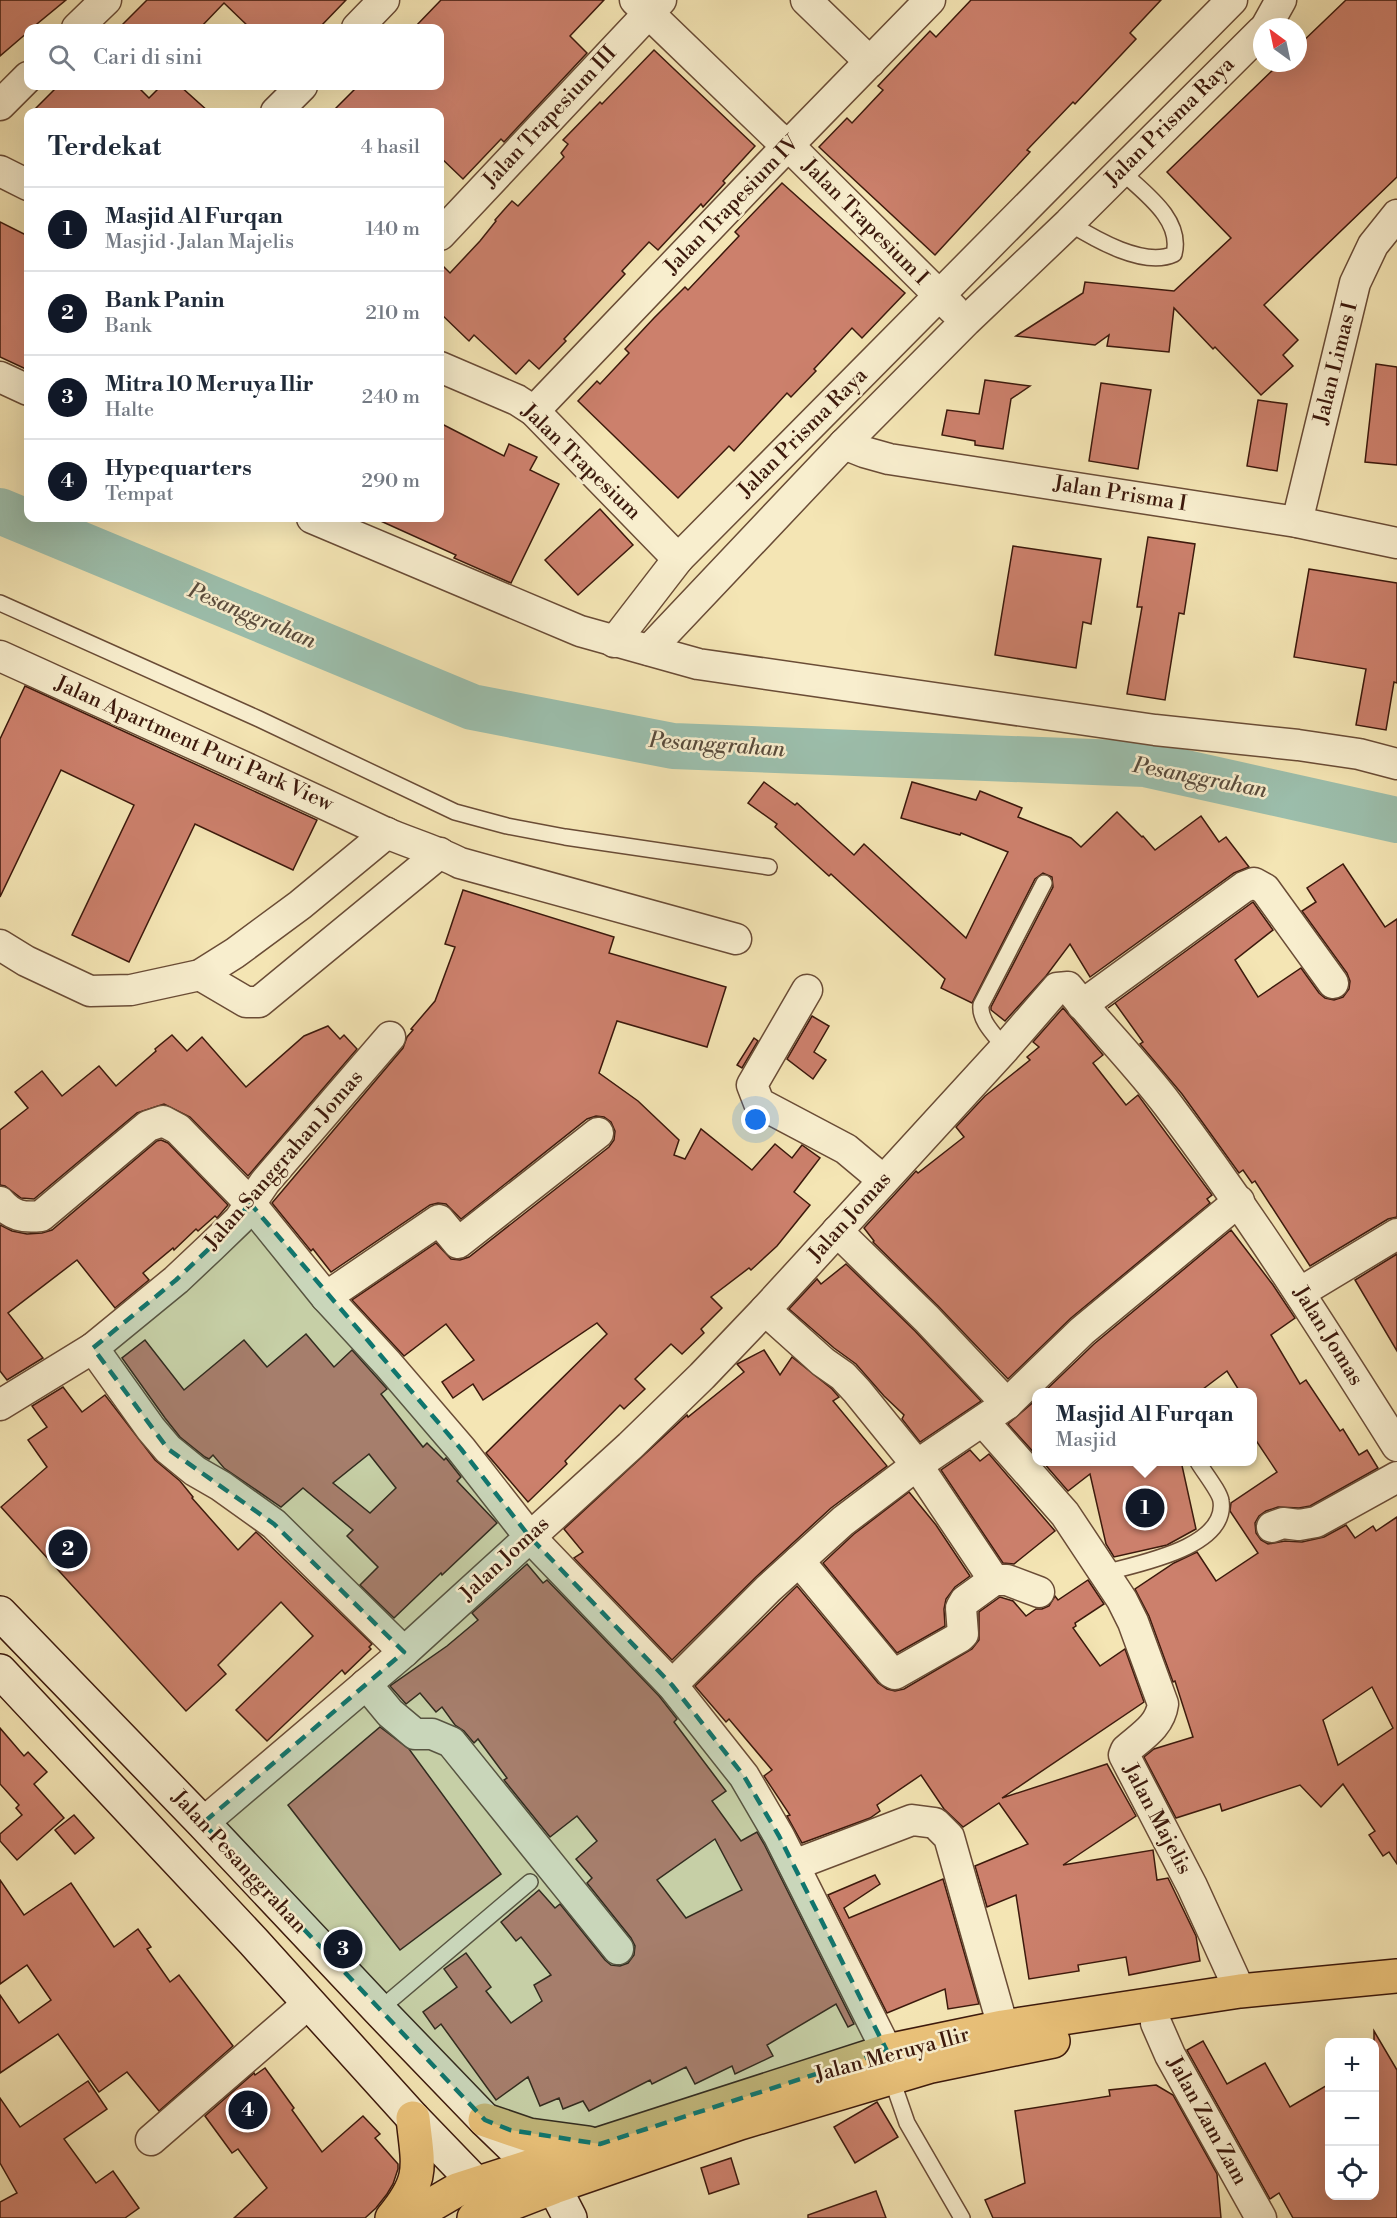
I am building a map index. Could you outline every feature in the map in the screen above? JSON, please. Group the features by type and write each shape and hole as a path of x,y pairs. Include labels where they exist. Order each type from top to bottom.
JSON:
{"main road":[{"name":"Jalan Pesanggrahan","path":"0,1613 203,1822 485,2120 544,2177 570,2218"},
{"name":"Jalan Pesanggrahan","path":"0,1671 253,1941 476,2184 496,2214"},
{"path":"253,1941 287,1913"},
{"name":"Jalan Meruya Ilir","path":"496,2214 544,2177 600,2144 889,2064 1003,2027 1240,1991 1397,1976"},
{"name":"Jalan Meruya Ilir","path":"409,2218 457,2190 476,2184 544,2177 740,2123 889,2064 984,2054 1156,2022 1397,1996"},
{"path":"392,2218 415,2185 418,2167 413,2118"},
{"path":"485,2120 529,2135 600,2144"}],"street":[{"path":"81,24 106,0"},
{"path":"361,24 384,0"},
{"path":"806,0 870,62"},
{"name":"Jalan Trapesium IV","path":"534,411 930,0"},
{"name":"Jalan Prisma Raya","path":"614,642 678,559 1232,0"},
{"path":"1271,18 1281,0"},
{"name":"Jalan Trapesium I","path":"648,4 776,136 789,146 938,296 966,321"},
{"name":"Jalan Trapesium III","path":"444,231 648,4"},
{"name":"Jalan Prisma Raya","path":"649,650 844,444 1253,40"},
{"path":"0,105 24,80"},
{"path":"280,108 298,90"},
{"path":"0,171 24,183"},
{"name":"Jalan Limas I","path":"1297,522 1356,283 1373,245 1397,215"},
{"name":"Jalan Trapesium","path":"444,369 517,400 534,411 678,559"},
{"path":"0,377 24,388"},
{"name":"Jalan Prisma I","path":"844,444 889,459 1297,522 1397,543"},
{"path":"321,522 580,631 710,666 1155,730 1298,745 1359,754 1397,764"},
{"name":"Jalan Apartment Puri Park View","path":"0,656 387,833 440,853 459,863 736,939"},
{"path":"0,945 26,961 90,992 131,990 200,975 235,953 300,905 387,833"},
{"path":"200,975 246,1002 259,1002 440,853"},
{"path":"1082,1005 1244,887 1254,883 1265,889 1333,983"},
{"name":"Jalan Jomas","path":"203,1822 404,1652 630,1446 765,1310 1057,988 1068,987 1167,1103 1239,1201 1301,1292 1397,1446"},
{"path":"807,990 752,1085 754,1092 759,1102 846,1149 883,1180"},
{"name":"Jalan Sanggrahan Jomas","path":"0,1405 93,1348 176,1280 239,1220 249,1202 390,1037"},
{"path":"0,1202 8,1211 24,1218 41,1216 143,1131 162,1121 178,1129 249,1202 326,1297 454,1440 529,1536 672,1685 744,1776 767,1813 794,1865 889,2064"},
{"path":"326,1297 439,1220 459,1243 598,1133"},
{"path":"672,1685 843,1521 917,1465 1007,1404 1082,1331 1239,1201"},
{"path":"837,1231 927,1319 1007,1404"},
{"path":"1301,1292 1397,1234"},
{"path":"765,1310 843,1377 917,1465 994,1580"},
{"path":"93,1348 168,1449 195,1471 221,1486 274,1524 404,1652"},
{"name":"Jalan Majelis","path":"983,1421 1065,1514 1122,1600 1133,1622 1163,1704 1156,1724 1126,1750 1124,1755 1192,1886 1240,1991"},
{"path":"1272,1527 1283,1523 1299,1525 1316,1522 1397,1477"},
{"path":"799,1561 895,1674 960,1637 963,1634 961,1608 965,1601 994,1580 1007,1580 1039,1592"},
{"path":"366,1684 390,1713 415,1734 432,1734 451,1742 618,1949"},
{"path":"794,1865 912,1820 935,1824 949,1837 1003,2027"},
{"path":"151,2140 309,2003"},
{"name":"Jalan Zam Zam","path":"1156,2022 1170,2055 1261,2218"}],"lane":[{"path":"1069,223 1095,239 1140,256 1166,258 1174,254 1177,243 1173,228 1157,204 1120,171"},
{"path":"0,603 259,719 454,812 507,826 565,837 769,867"},
{"path":"1005,1048 984,1021 981,1005 1044,883"},
{"path":"1104,1573 1170,1553 1198,1542 1208,1533 1218,1520 1221,1501 1201,1466"},
{"path":"379,2010 530,1882"},
{"path":"889,2064 907,2122 962,2218"}],"highlighted area":[{"path":"249,1202 461,1449 529,1536 672,1685 744,1776 779,1836 887,2051 600,2144 510,2130 485,2120 203,1823 404,1652 274,1524 168,1449 93,1348 176,1280 239,1220"}],"building":[{"path":"0,0 66,0 37,24 24,24 24,35 0,56"},
{"path":"147,0 346,0 323,24 246,24 224,3 204,24 123,24"},
{"path":"441,0 604,0 570,36 587,53 504,142 501,139 463,179 444,161 444,108 336,108 354,90 444,90 444,24 418,24"},
{"path":"971,0 1161,0 1130,33 1136,39 1075,104 1073,102 1027,150 1030,152 935,255 819,147 847,118 852,123 883,90 878,86 930,31 936,37"},
{"path":"1346,0 1397,0 1397,177 1264,305 1298,340 1283,355 1293,366 1261,395 1174,308 1169,352 1107,346 1109,335 1095,345 1016,336 1083,293 1085,282 1174,291 1231,238 1167,172 1271,72 1307,72 1307,37"},
{"path":"654,50 755,146 703,207 701,204 658,250 649,242 622,271 625,274 539,369 529,360 516,374 474,335 469,341 444,317 444,267 450,273 480,241 512,201 518,206 564,157 561,153 568,144 563,140 600,102 602,104"},
{"path":"54,90 141,90 149,98 157,90 184,90 205,108 36,108"},
{"path":"782,183 905,293 862,338 852,328 791,397 787,393 734,451 729,446 678,498 578,401 597,381 600,384 629,353 625,349 654,318 685,287 688,290 739,236 735,232"},
{"path":"0,222 24,234 24,368 0,357"},
{"path":"1376,364 1397,367 1397,465 1365,462"},
{"path":"985,380 1030,386 1011,399 1003,449 975,445 975,441 942,435 947,410 979,414"},
{"path":"1101,383 1151,390 1138,469 1089,461"},
{"path":"1258,400 1287,404 1277,471 1247,466"},
{"path":"444,425 504,456 509,444 537,457 530,470 559,484 511,583 454,558 456,555 383,522 444,522"},
{"path":"600,509 633,545 578,595 545,560"},
{"path":"1148,537 1195,544 1184,614 1179,613 1165,700 1127,694 1142,607 1137,607"},
{"path":"1013,546 1101,559 1091,624 1083,622 1076,668 995,655"},
{"path":"1309,569 1397,583 1397,683 1394,682 1386,730 1356,725 1366,669 1294,657"},
{"path":"25,686 317,820 293,870 195,824 129,962 72,935 134,805 61,770 0,897 0,739"},
{"path":"764,782 795,805 797,803 854,855 864,844 966,938 1008,852 961,833 960,835 901,818 912,782 976,800 980,791 1022,808 1018,817 1071,838 1081,847 1117,812 1155,850 1201,816 1219,842 1226,837 1249,867 1234,873 1090,977 1070,944 1046,976 1005,1021 991,1010 991,1007 1053,887 1052,877 1043,873 1035,879 972,1003 941,988 945,979 831,874 829,876 775,827 777,824 748,803"},
{"path":"1343,864 1385,927 1397,919 1397,1217 1388,1219 1310,1266 1255,1181 1252,1183 1243,1170 1239,1173 1182,1094 1140,1044 1143,1042 1115,1003 1108,1008 1253,902 1273,930 1235,960 1258,997 1301,968 1325,998 1334,1000 1343,997 1349,989 1350,981 1347,973 1302,911 1316,902 1307,888"},
{"path":"463,890 614,937 609,953 726,987 707,1047 617,1021 599,1073 638,1101 679,1140 674,1155 685,1159 701,1129 752,1170 775,1144 792,1158 802,1145 820,1158 794,1192 810,1205 777,1246 751,1270 749,1268 711,1297 722,1308 701,1329 704,1333 682,1354 671,1344 635,1379 645,1389 624,1409 620,1405 565,1461 567,1464 528,1502 486,1453 607,1334 597,1323 483,1400 473,1384 453,1398 442,1382 474,1360 446,1324 404,1356 352,1300 436,1243 451,1259 460,1260 469,1257 609,1147 614,1140 615,1131 611,1122 604,1117 596,1116 587,1119 461,1219 446,1204 430,1205 331,1272 272,1203 403,1048 407,1037 413,1030 411,1029 435,1001 455,947 445,944"},
{"path":"1063,1008 1103,1055 1093,1063 1126,1105 1138,1095 1212,1195 1207,1199 1210,1203 1071,1318 1008,1379 873,1242 864,1228 916,1171 918,1173 964,1137 956,1127 985,1096 1030,1060 1027,1057 1039,1047 1033,1042"},
{"path":"812,1016 829,1026 814,1052 826,1060 813,1079 787,1059"},
{"path":"328,1026 340,1039 344,1035 357,1049 248,1176 190,1117 164,1104 137,1113 34,1199 21,1198 0,1185 0,1130 28,1108 15,1092 42,1071 62,1096 99,1066 116,1086 172,1035 187,1051 202,1037 246,1087 304,1036"},
{"path":"754,1038 758,1041 742,1068 737,1065"},
{"path":"161,1140 168,1143 228,1205 217,1218 215,1216 198,1231 196,1229 174,1250 173,1248 143,1273 149,1280 115,1308 77,1260 8,1313 43,1358 7,1380 0,1371 0,1225 12,1231 27,1234 52,1230"},
{"path":"1231,1230 1273,1285 1295,1318 1271,1335 1300,1384 1306,1380 1340,1431 1343,1429 1359,1455 1367,1450 1378,1468 1310,1506 1278,1507 1266,1511 1255,1523 1256,1533 1268,1544 1285,1541 1302,1542 1324,1537 1346,1525 1355,1538 1373,1526 1376,1531 1397,1517 1397,1864 1389,1852 1383,1856 1369,1835 1375,1831 1343,1784 1321,1807 1300,1785 1222,1811 1220,1804 1176,1818 1144,1757 1154,1749 1193,1737 1175,1681 1173,1682 1149,1616 1135,1589 1174,1563 1197,1552 1216,1581 1258,1553 1230,1511 1231,1503 1277,1472 1257,1442 1257,1388 1238,1388 1227,1371 1204,1388 1048,1388 1094,1344","holes":["1372,1687 1393,1728 1338,1765 1323,1720"]},
{"path":"1397,1254 1397,1351 1355,1280"},
{"path":"846,1264 915,1331 981,1401 920,1442 902,1419 904,1415 856,1364 789,1309 817,1279 821,1284"},
{"path":"306,1334 334,1367 352,1350 387,1389 381,1394 423,1447 427,1443 444,1460 446,1458 461,1477 457,1481 497,1523 394,1618 360,1585 378,1567 347,1536 353,1530 303,1488 281,1507 224,1468 213,1455 209,1459 205,1457 180,1437 122,1358 145,1340 184,1390 244,1340 267,1367","holes":["369,1454 396,1488 370,1513 333,1483"]},
{"path":"764,1350 780,1375 792,1357 832,1389 839,1397 833,1401 887,1466 831,1508 756,1577 672,1660 574,1558 583,1552 564,1529 687,1415 688,1417 744,1372 737,1364"},
{"path":"63,1387 82,1412 105,1395 155,1460 180,1481 238,1550 256,1532 372,1644 369,1647 371,1649 345,1674 342,1670 267,1741 236,1710 313,1636 281,1602 218,1665 226,1674 186,1711 1,1507 47,1467 28,1440 47,1427 32,1406"},
{"path":"1032,1403 1032,1450 1008,1424"},
{"path":"970,1450 980,1461 989,1454 1055,1531 1014,1564 1003,1563 941,1470"},
{"path":"1046,1466 1182,1466 1196,1529 1167,1545 1114,1557 1106,1544 1090,1474 1068,1491"},
{"path":"909,1492 936,1525 970,1576 955,1587 946,1599 945,1626 897,1653 823,1563 854,1534"},
{"path":"527,1564 543,1583 547,1580 659,1696 677,1719 674,1722 726,1791 712,1801 741,1841 757,1832 854,2024 848,2027 836,2004 767,2045 773,2056 735,2074 732,2066 695,2084 686,2067 652,2084 650,2080 589,2111 583,2101 563,2109 559,2098 540,2106 528,2077 496,2100 441,2024 435,2029 423,2012 457,1987 444,1969 466,1953 491,1987 486,1991 511,2023 542,2001 534,1985 551,1975 521,1937 516,1941 501,1922 539,1890 555,1908 560,1904 611,1965 620,1966 628,1963 634,1955 635,1946 587,1883 592,1878 576,1859 597,1841 577,1816 550,1837 504,1780 507,1778 478,1739 474,1743 464,1731 455,1725 442,1707 436,1712 420,1693 406,1704 390,1686 447,1646 478,1620 472,1613","holes":["715,1839 742,1890 686,1918 657,1880"]},
{"path":"1088,1580 1104,1604 1075,1623 1076,1626 1073,1628 1100,1666 1125,1649 1144,1702 1002,1798 1107,1764 1136,1816 1063,1865 1153,1850 1157,1880 1168,1878 1196,1936 1200,1961 1129,1975 1126,1957 1078,1965 1079,1971 1029,1979 1016,1895 987,1907 975,1866 1028,1844 999,1803 963,1827 944,1809 921,1775 877,1805 880,1811 870,1818 802,1843 787,1816 790,1815 764,1776 772,1770 729,1719 726,1722 695,1686 797,1586 878,1683 895,1691 904,1689 972,1649 979,1640 979,1612 1000,1597 1013,1601 1026,1616 1036,1609 1049,1606 1055,1596 1058,1600"},
{"path":"380,1727 409,1749 501,1874 400,1950 288,1805"},
{"path":"0,1728 24,1756 28,1752 47,1772 34,1784 64,1818 17,1860 0,1841 0,1834 22,1815 16,1808 19,1805 0,1784"},
{"path":"74,1815 94,1838 75,1854 55,1830"},
{"path":"875,1875 880,1884 844,1908 849,1918 943,1879 979,2004 948,2009 945,1989 887,2013 828,1895"},
{"path":"0,1880 24,1915 71,1883 114,1947 138,1929 151,1947 147,1949 170,1982 179,1975 233,2046 159,2111 127,2072 99,2092 58,2034 0,2073 0,1995 19,2023 51,2000 27,1965 0,1984"},
{"path":"1379,2039 1397,2070 1397,2218 1293,2218 1279,2193 1270,2199 1187,2050 1203,2041 1227,2084 1265,2063 1290,2107 1325,2086 1325,2200 1379,2200"},
{"path":"265,2068 322,2152 363,2116 380,2134 375,2138 398,2164 398,2169 387,2194 365,2218 234,2218 267,2188 238,2149 232,2153 205,2116 254,2073 255,2075"},
{"path":"88,2081 107,2109 64,2139 96,2183 113,2171 139,2208 125,2218 0,2218 0,2202 17,2193 0,2163 0,2098 20,2127"},
{"path":"1156,2085 1173,2095 1217,2174 1221,2218 993,2218 985,2200 1025,2183 1015,2111 1110,2096 1109,2090"},
{"path":"877,2102 898,2137 855,2163 834,2127"},
{"path":"731,2158 739,2184 709,2194 701,2168"},
{"path":"876,2191 886,2218 808,2218 808,2215"}],"waterway":[{"name":"Pesanggrahan","path":"0,511 24,521"},
{"name":"Pesanggrahan","path":"26,522 472,707 673,746 1145,764 1397,820"}],"place":[{"name":"Masjid Al Furqan","path":"1145,1508"},
{"name":"Bank Panin","path":"68,1549"},
{"name":"Mitra 10 Meruya Ilir","path":"343,1949"},
{"name":"Hypequarters","path":"248,2110"}]}
